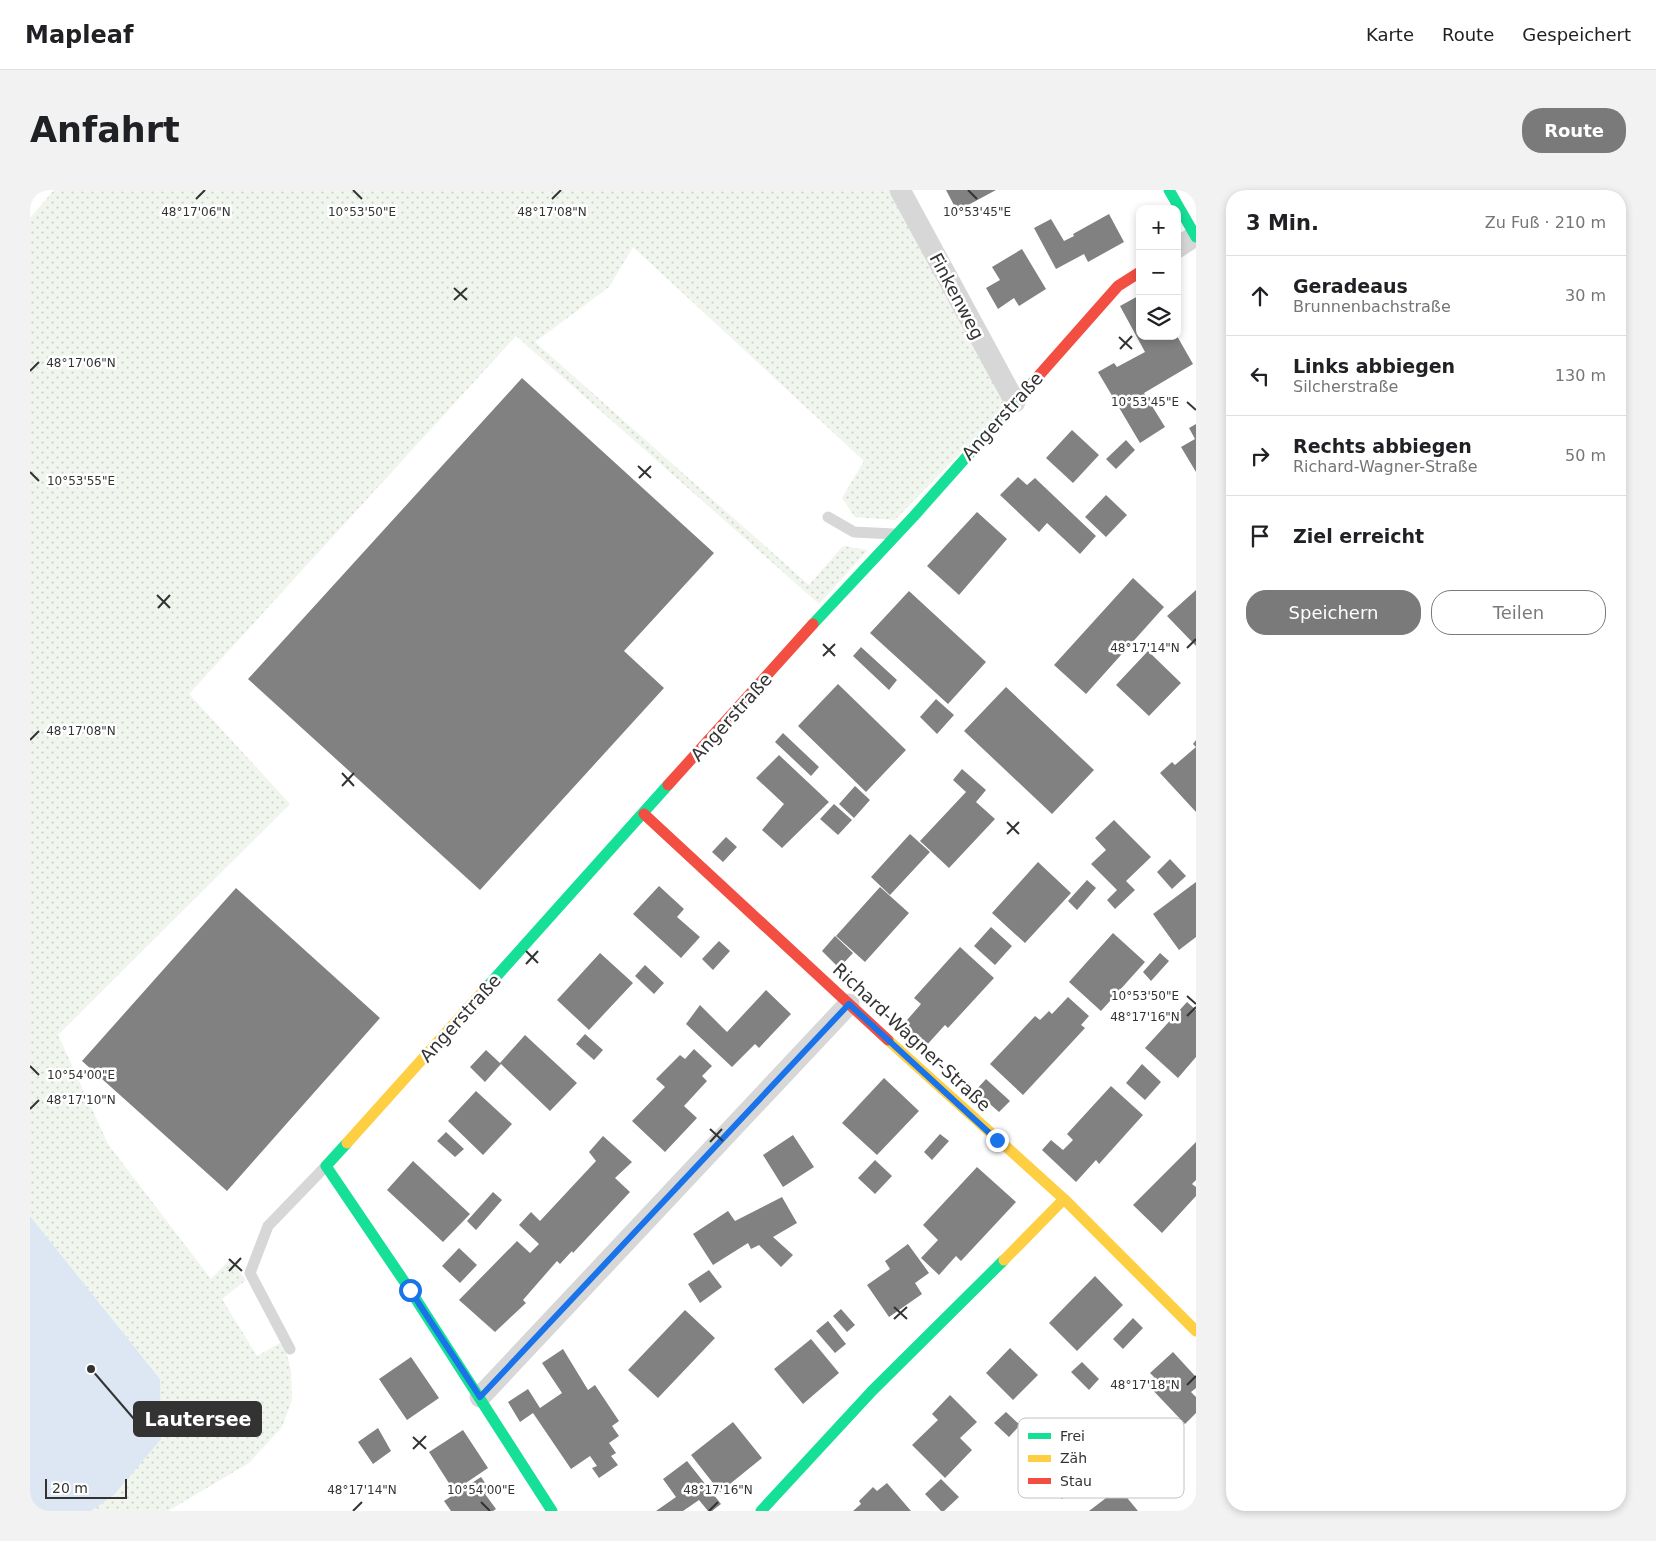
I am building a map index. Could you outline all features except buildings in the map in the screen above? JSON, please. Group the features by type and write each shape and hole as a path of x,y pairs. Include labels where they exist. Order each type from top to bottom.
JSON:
{"street":[{"name":"Finkenweg","path":"900,190 1014,402"},
{"path":"1169,190 1196,237 1181,246"},
{"name":"Angerstraße","path":"326,1166 1118,286 1136,275"},
{"name":"Richard-Wagner-Straße","path":"644,814 849,1004 1064,1199 1196,1331"},
{"path":"480,1397 849,1004"},
{"path":"326,1166 480,1397 552,1511"},
{"path":"761,1511 858,1405 1064,1199"}],"lane":[{"path":"828,517 854,532 896,534"},
{"path":"290,1349 250,1273 268,1226 326,1166"}],"shaded area":[{"path":"54,190 897,190 1009,403 895,520 855,517 842,498 864,461 633,247 609,287 535,342 809,585 843,546 868,550 819,604 516,336 189,694 290,804 58,1035 108,1144 211,1279 230,1259 246,1280 222,1299 257,1356 280,1343 286,1351 291,1371 292,1400 282,1427 249,1463 168,1511 91,1511 114,1495 160,1379 30,1216 30,218"},
{"path":"30,1216 160,1379 161,1439 114,1495 91,1511 30,1511"}],"traffic: fast":[{"path":"1169,190 1196,237"},
{"path":"813,624 914,516 1034,381"},
{"path":"487,987 668,785"},
{"path":"347,1143 326,1166 410,1290 552,1511"},
{"path":"761,1511 872,1391 1004,1260"}],"traffic: slow":[{"path":"347,1143 487,987"},
{"path":"888,1040 1064,1199 1196,1331"},
{"path":"1004,1260 1064,1199"}],"traffic: jam":[{"path":"1034,381 1118,286 1136,275"},
{"path":"668,785 813,624"},
{"path":"644,814 888,1040"}],"place":[{"name":"Lautersee","path":"91,1369"}],"route":[{"path":"410,1290 480,1397 849,1004 997,1140"}]}
